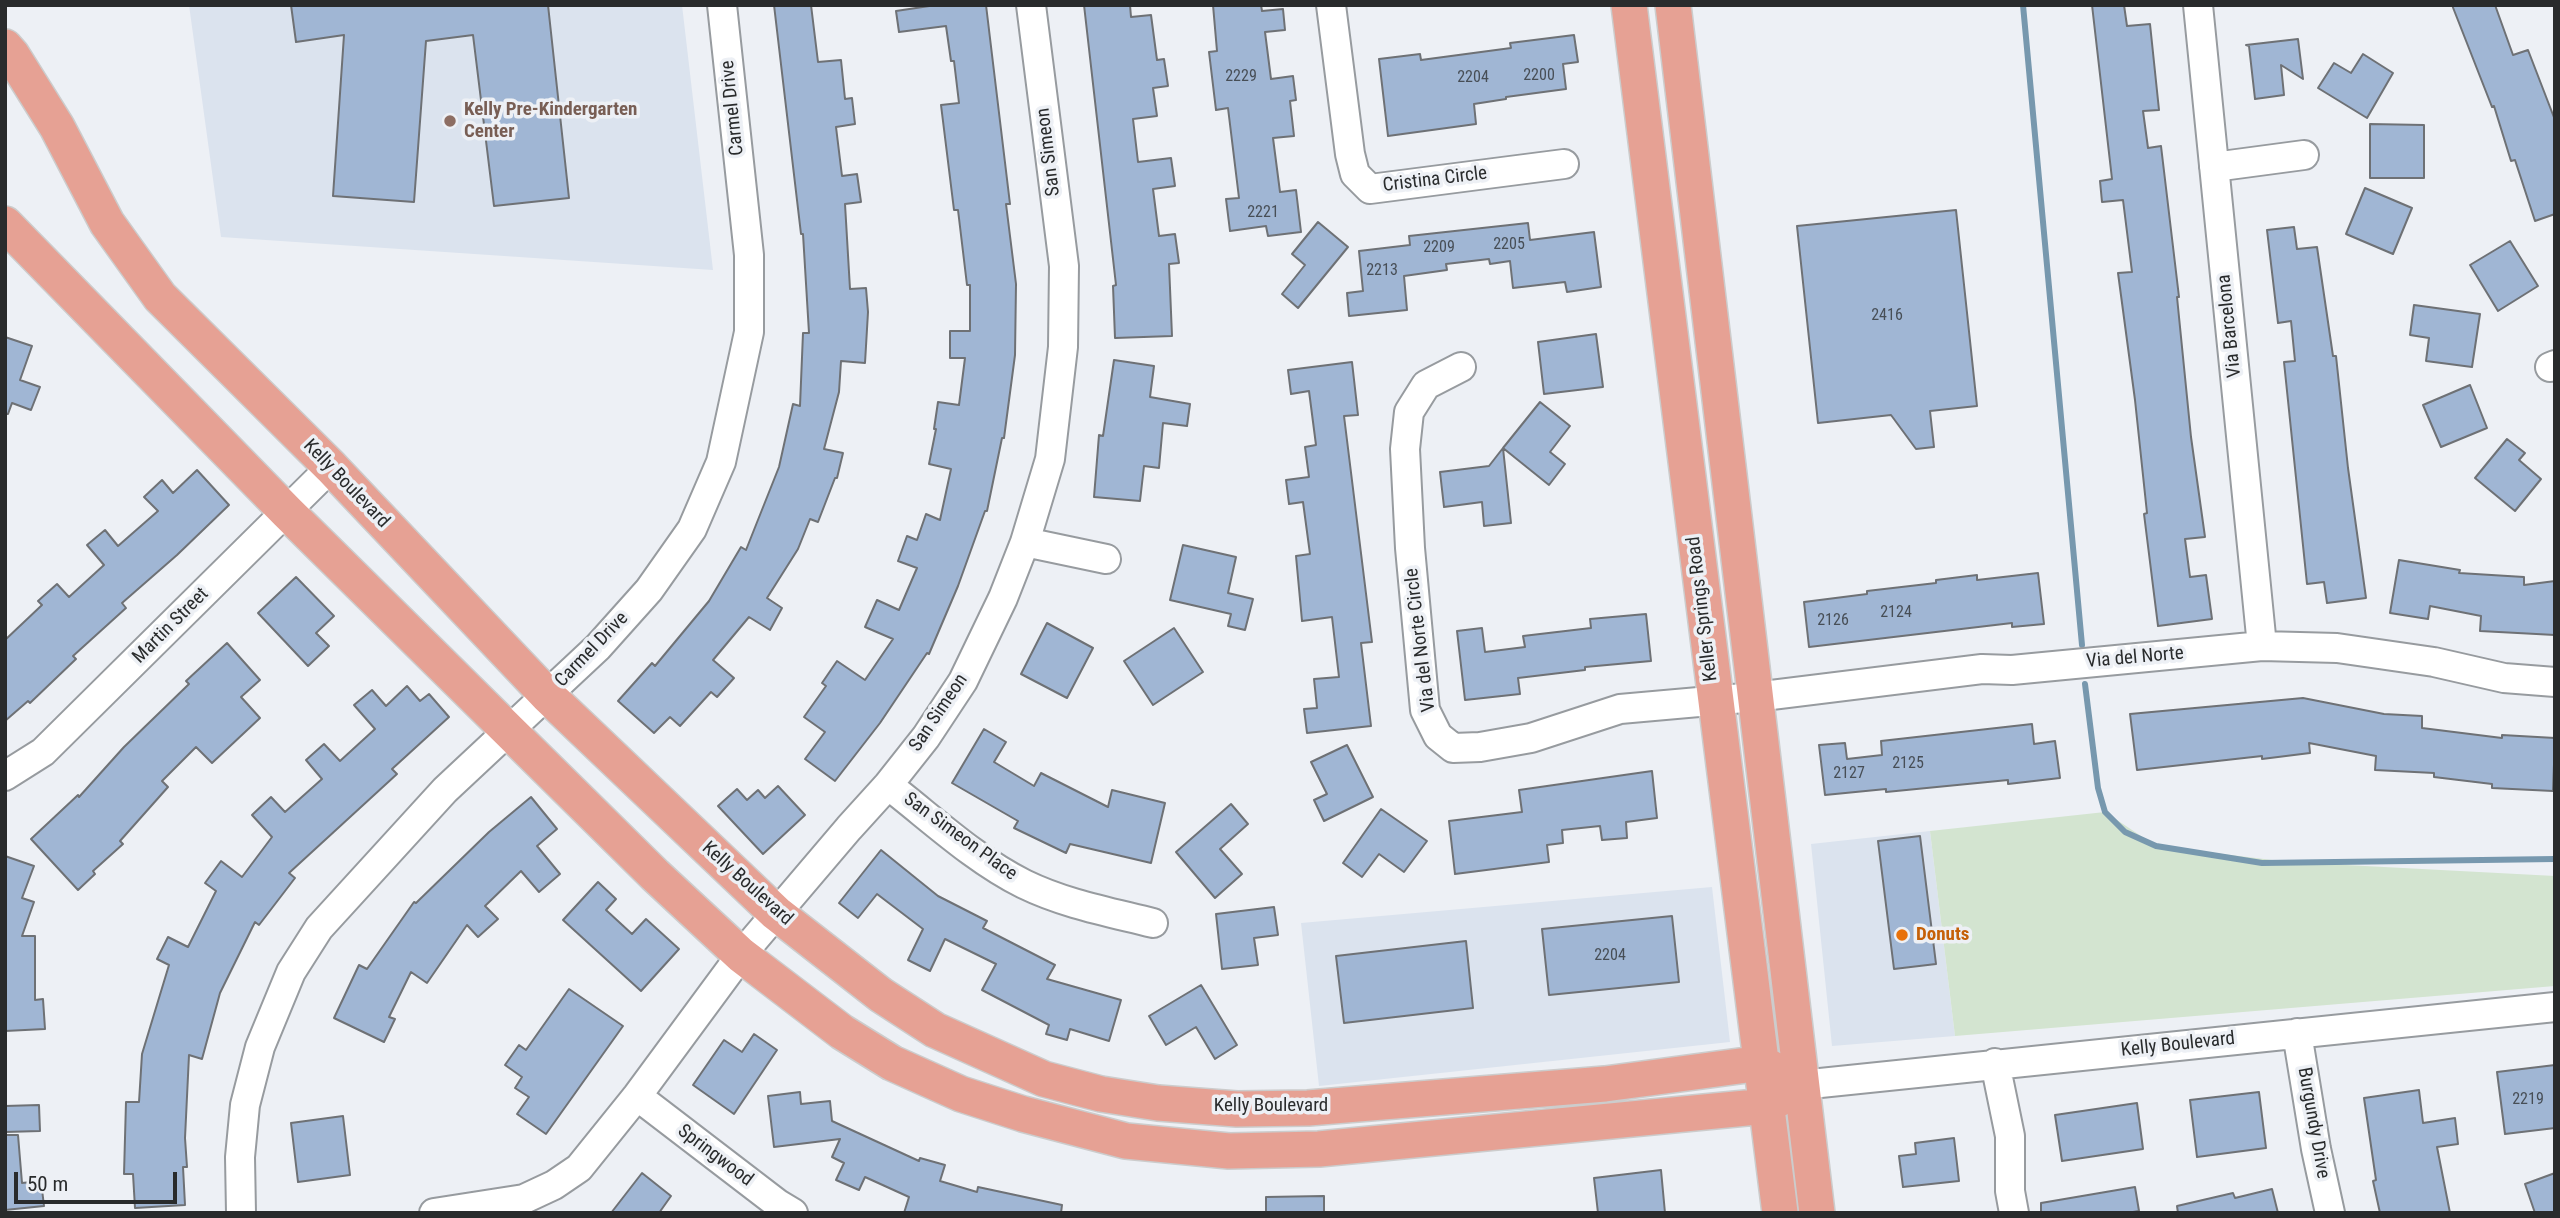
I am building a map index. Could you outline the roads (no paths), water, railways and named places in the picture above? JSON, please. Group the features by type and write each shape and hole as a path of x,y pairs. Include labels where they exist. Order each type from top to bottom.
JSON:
{"main road":[{"name":"Keller Springs Road","path":"1629,5 1780,1213"},
{"path":"1673,5 1817,1213"},
{"name":"Kelly Boulevard","path":"5,47 57,127 107,223 160,297 331,467 547,695 776,913 881,995 935,1030 1044,1079 1101,1094 1158,1103 1237,1109 1308,1108 1605,1084 1762,1063"},
{"path":"1655,214 1697,210"},
{"name":"Kelly Boulevard","path":"5,224 287,512 508,732 741,955 842,1032 892,1063 961,1094 1023,1114 1126,1141 1229,1151 1319,1149 1767,1106 1801,1085"},
{"path":"1762,1063 1801,1085"},
{"path":"1431,1098 1435,1138"}],"street":[{"name":"Carmel Drive","path":"241,1213 240,1157 245,1105 260,1047 291,972 319,928 445,790 598,648 649,590 692,529 721,462 748,332 749,281 749,255 722,5"},
{"name":"San Simeon","path":"434,1213 524,1199 554,1185 579,1168 637,1096 741,955 926,737 963,681 1003,598 1025,542 1050,459 1063,347 1063,266 1031,5"},
{"name":"Cristina Circle","path":"1331,5 1350,154 1355,174 1370,189 1564,164"},
{"name":"Via Barcelona","path":"2198,5 2262,646"},
{"path":"2214,167 2304,155"},
{"name":"Via del Norte Circle","path":"1461,367 1426,385 1409,412 1405,449 1410,548 1425,710 1438,736 1452,748 1480,747 1531,738 1620,709 1714,700"},
{"name":"Martin Street","path":"5,776 43,752 331,467"},
{"path":"1025,542 1106,559"},
{"name":"Via del Norte","path":"1714,700 1982,669 2012,670 2262,646 2337,648 2434,662 2504,678 2555,682"},
{"name":"San Simeon Place","path":"888,785 981,857 1023,883 1072,903 1153,923"},
{"name":"Kelly Boulevard","path":"1801,1085 2555,1007"},
{"name":"Burgundy Drive","path":"2297,1033 2316,1149 2330,1213"},
{"path":"1995,1063 2010,1136 2010,1191 2014,1213"},
{"name":"Springwood","path":"637,1096 793,1213"}],"waterway":[{"path":"2023,5 2082,645"},
{"path":"2085,684 2098,788 2105,812 2125,832 2156,846 2262,863 2555,859"}],"place":[{"name":"Kelly Pre-Kindergarten Center","path":"450,121"},
{"name":"Donuts","path":"1902,935"}]}
